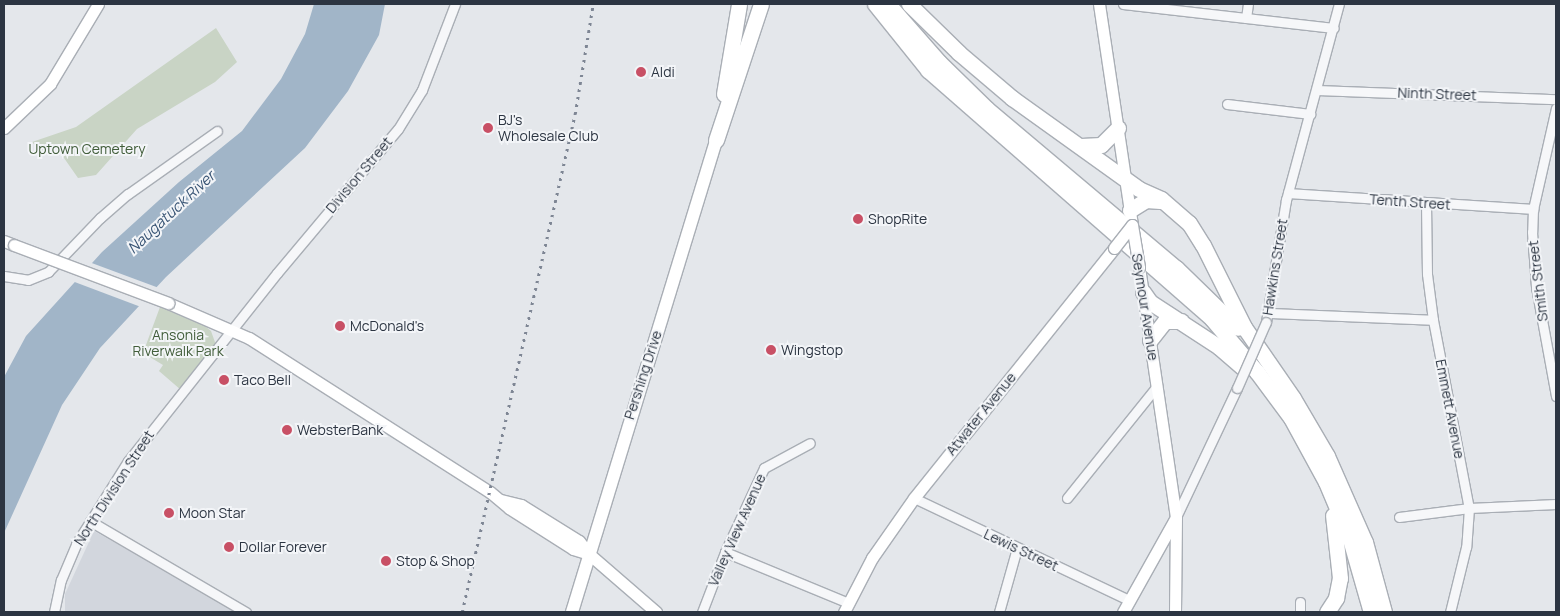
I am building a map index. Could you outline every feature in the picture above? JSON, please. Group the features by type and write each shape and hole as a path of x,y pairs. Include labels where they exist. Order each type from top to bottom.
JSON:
{"highway":[{"path":"716,140 739,4"},
{"path":"716,140 761,4"},
{"path":"875,4 928,70 960,100 1212,319 1291,418 1326,482 1350,539 1371,612"},
{"path":"888,4 939,62 987,109 1217,304 1293,398"},
{"path":"909,4 989,79 1126,177 1139,189 1167,203 1197,235 1244,327 1293,398 1327,456 1355,517 1384,612"},
{"path":"1081,146 1101,145 1118,128"},
{"path":"1131,218 1146,200 1167,203"},
{"path":"1143,292 1150,302 1181,321 1238,363 1291,418"},
{"path":"1150,340 1165,320 1181,321"},
{"path":"1326,482 1340,568 1336,598 1328,612"}],"main road":[{"path":"4,128 50,84 98,4"},
{"name":"Seymour Avenue","path":"1099,4 1176,517 1175,612"},
{"name":"Pershing Drive","path":"572,612 716,140"},
{"name":"Atwater Avenue","path":"847,607 872,558 914,498 1114,248 1131,218"},
{"path":"9,243 233,329 501,500 516,502 574,537 589,554 656,612"},
{"path":"1123,612 1176,517"}],"street":[{"name":"Division Street","path":"233,329 398,128 422,90 455,4"},
{"path":"1123,4 1334,28"},
{"path":"1246,18 1248,4"},
{"name":"Hawkins Street","path":"1176,517 1268,318 1288,194 1339,4"},
{"name":"Ninth Street","path":"1317,90 1556,99"},
{"path":"1226,104 1310,114"},
{"name":"Smith Street","path":"1556,108 1533,209 1532,263 1556,396"},
{"path":"4,276 28,280 41,277 128,194 217,131"},
{"name":"Tenth Street","path":"1288,194 1533,209"},
{"name":"Emmett Avenue","path":"1426,203 1427,274 1433,320 1469,508 1466,547 1450,612"},
{"path":"1268,318 1433,320"},
{"name":"North Division Street","path":"54,612 61,580 90,521 139,446 233,329"},
{"path":"1067,498 1157,386"},
{"name":"Valley View Avenue","path":"702,612 725,552 764,468 810,443"},
{"name":"Lewis Street","path":"914,498 1129,600"},
{"path":"1399,517 1469,508 1556,504"},
{"path":"90,521 246,612"},
{"path":"999,612 1017,548"},
{"path":"725,552 847,607"},
{"path":"1300,602 1300,612"}],"shaded area":[{"path":"94,531 241,612 65,612 65,594"}],"green space":[{"name":"Uptown Cemetery","path":"216,28 237,62 215,82 137,129 96,175 78,178 57,148 40,151 32,142 76,127"},
{"name":"Ansonia Riverwalk Park","path":"160,307 205,326 211,331 216,345 181,390 159,371 163,365 143,353"}],"water":[{"name":"Naugatuck River","path":"314,4 385,4 379,35 348,91 305,148 166,277 100,348 62,405 4,533 4,377 26,336 102,252 179,182 242,131 281,79 305,34"}],"pier":[{"path":"89,262 159,288 141,307 72,281"}],"railway":[{"path":"462,612 575,114 593,4"}],"place":[{"name":"Aldi","path":"641,72"},
{"name":"BJ's Wholesale Club","path":"488,128"},
{"name":"ShopRite","path":"858,219"},
{"name":"McDonald's","path":"340,326"},
{"name":"Wingstop","path":"771,350"},
{"name":"Taco Bell","path":"224,380"},
{"name":"WebsterBank","path":"287,430"},
{"name":"Moon Star","path":"169,513"},
{"name":"Dollar Forever","path":"229,547"},
{"name":"Stop & Shop","path":"386,561"}]}
